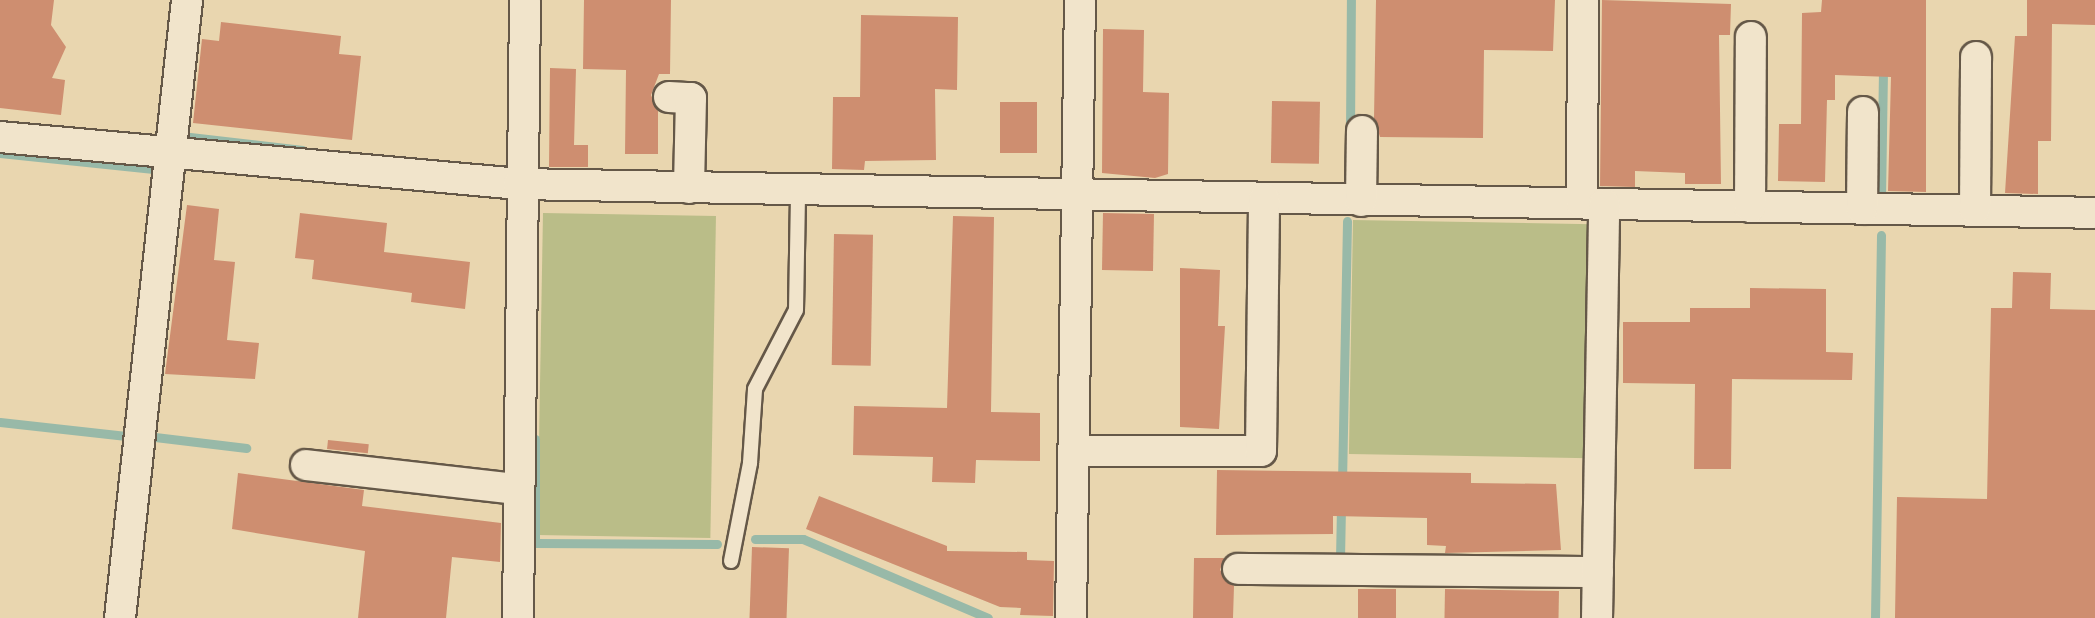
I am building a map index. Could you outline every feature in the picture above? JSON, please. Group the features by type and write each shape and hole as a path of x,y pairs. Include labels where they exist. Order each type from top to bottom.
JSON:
{"street":[{"path":"120,618 174,155 187,0"},
{"path":"518,618 519,184 525,0"},
{"path":"1071,618 1080,0"},
{"path":"1583,0 1593,204 1597,618"},
{"path":"1750,207 1751,37"},
{"path":"1975,209 1976,57"},
{"path":"669,97 691,98 689,188"},
{"path":"1862,209 1863,112"},
{"path":"1361,201 1362,131"},
{"path":"0,137 519,184 1078,197 2095,213"},
{"path":"1074,451 1261,451 1264,199"},
{"path":"306,465 518,489"},
{"path":"1238,569 1598,572"}],"lane":[{"path":"731,561 750,463 755,389 796,310 798,190"}],"green space":[{"path":"543,213 716,216 710,538 537,535"},
{"path":"1353,220 1593,224 1589,458 1349,454"}],"building":[{"path":"0,0 54,0 51,25 66,47 52,78 65,80 61,115 0,108"},
{"path":"584,0 671,0 670,74 659,74 651,95 658,111 658,154 625,154 626,70 583,69"},
{"path":"1376,0 1555,0 1553,51 1484,50 1483,138 1380,137 1374,118"},
{"path":"1602,0 1731,4 1730,35 1719,35 1721,184 1685,184 1685,173 1635,171 1635,187 1600,186"},
{"path":"1822,0 1926,0 1926,192 1888,191 1891,77 1835,75 1835,100 1827,100 1825,182 1778,181 1779,124 1801,124 1802,13 1821,12"},
{"path":"2027,0 2095,0 2095,25 2052,24 2051,141 2038,141 2038,194 2005,193 2015,36 2027,36"},
{"path":"861,15 958,17 957,90 935,89 936,160 865,161 864,170 832,169 833,97 860,97"},
{"path":"221,22 341,36 339,54 361,56 352,140 193,123 202,39 219,41"},
{"path":"1103,29 1144,30 1143,92 1169,93 1168,174 1155,178 1102,173"},
{"path":"550,68 576,69 574,145 588,145 588,167 549,167"},
{"path":"1272,101 1320,102 1319,164 1271,163"},
{"path":"1000,102 1037,102 1037,153 1000,153"},
{"path":"187,205 219,209 214,260 235,262 227,340 259,343 255,379 165,374"},
{"path":"300,213 387,223 384,252 470,262 465,309 411,302 412,293 312,279 314,260 295,258"},
{"path":"1103,213 1154,214 1153,271 1102,270"},
{"path":"953,216 994,217 991,412 1040,413 1040,461 976,460 975,483 932,482 933,457 853,455 854,406 947,408"},
{"path":"834,234 873,235 871,366 832,365"},
{"path":"1180,268 1220,270 1218,326 1225,326 1219,429 1180,427"},
{"path":"2013,272 2051,273 2050,309 2095,310 2095,618 1895,618 1897,497 1987,499 1991,308 2012,308"},
{"path":"1750,288 1826,289 1826,352 1853,353 1852,380 1732,379 1731,469 1694,469 1695,384 1623,383 1623,322 1690,322 1690,308 1750,308"},
{"path":"328,440 369,444 368,453 327,449"},
{"path":"1217,470 1471,473 1471,483 1556,484 1561,550 1445,553 1446,546 1427,545 1427,518 1333,516 1333,534 1216,535"},
{"path":"238,473 364,490 362,506 501,523 500,562 452,557 446,618 358,618 365,551 232,529"},
{"path":"819,496 947,546 947,551 1027,552 1027,560 1054,561 1053,616 1020,615 1021,608 1000,607 806,529"},
{"path":"752,547 789,548 787,618 750,618"},
{"path":"1194,558 1224,558 1220,570 1234,586 1233,618 1193,618"},
{"path":"1358,589 1396,589 1396,618 1358,618"},
{"path":"1445,589 1559,591 1559,618 1444,618"}],"waterway":[{"path":"1350,133 1351,0"},
{"path":"1881,198 1883,66"},
{"path":"190,137 302,150"},
{"path":"0,153 163,170"},
{"path":"1342,483 1347,221"},
{"path":"1875,618 1881,235"},
{"path":"0,422 135,437"},
{"path":"155,437 246,448"},
{"path":"535,439 535,543 717,544"},
{"path":"1340,559 1341,506"},
{"path":"755,539 803,539 988,618"}]}
